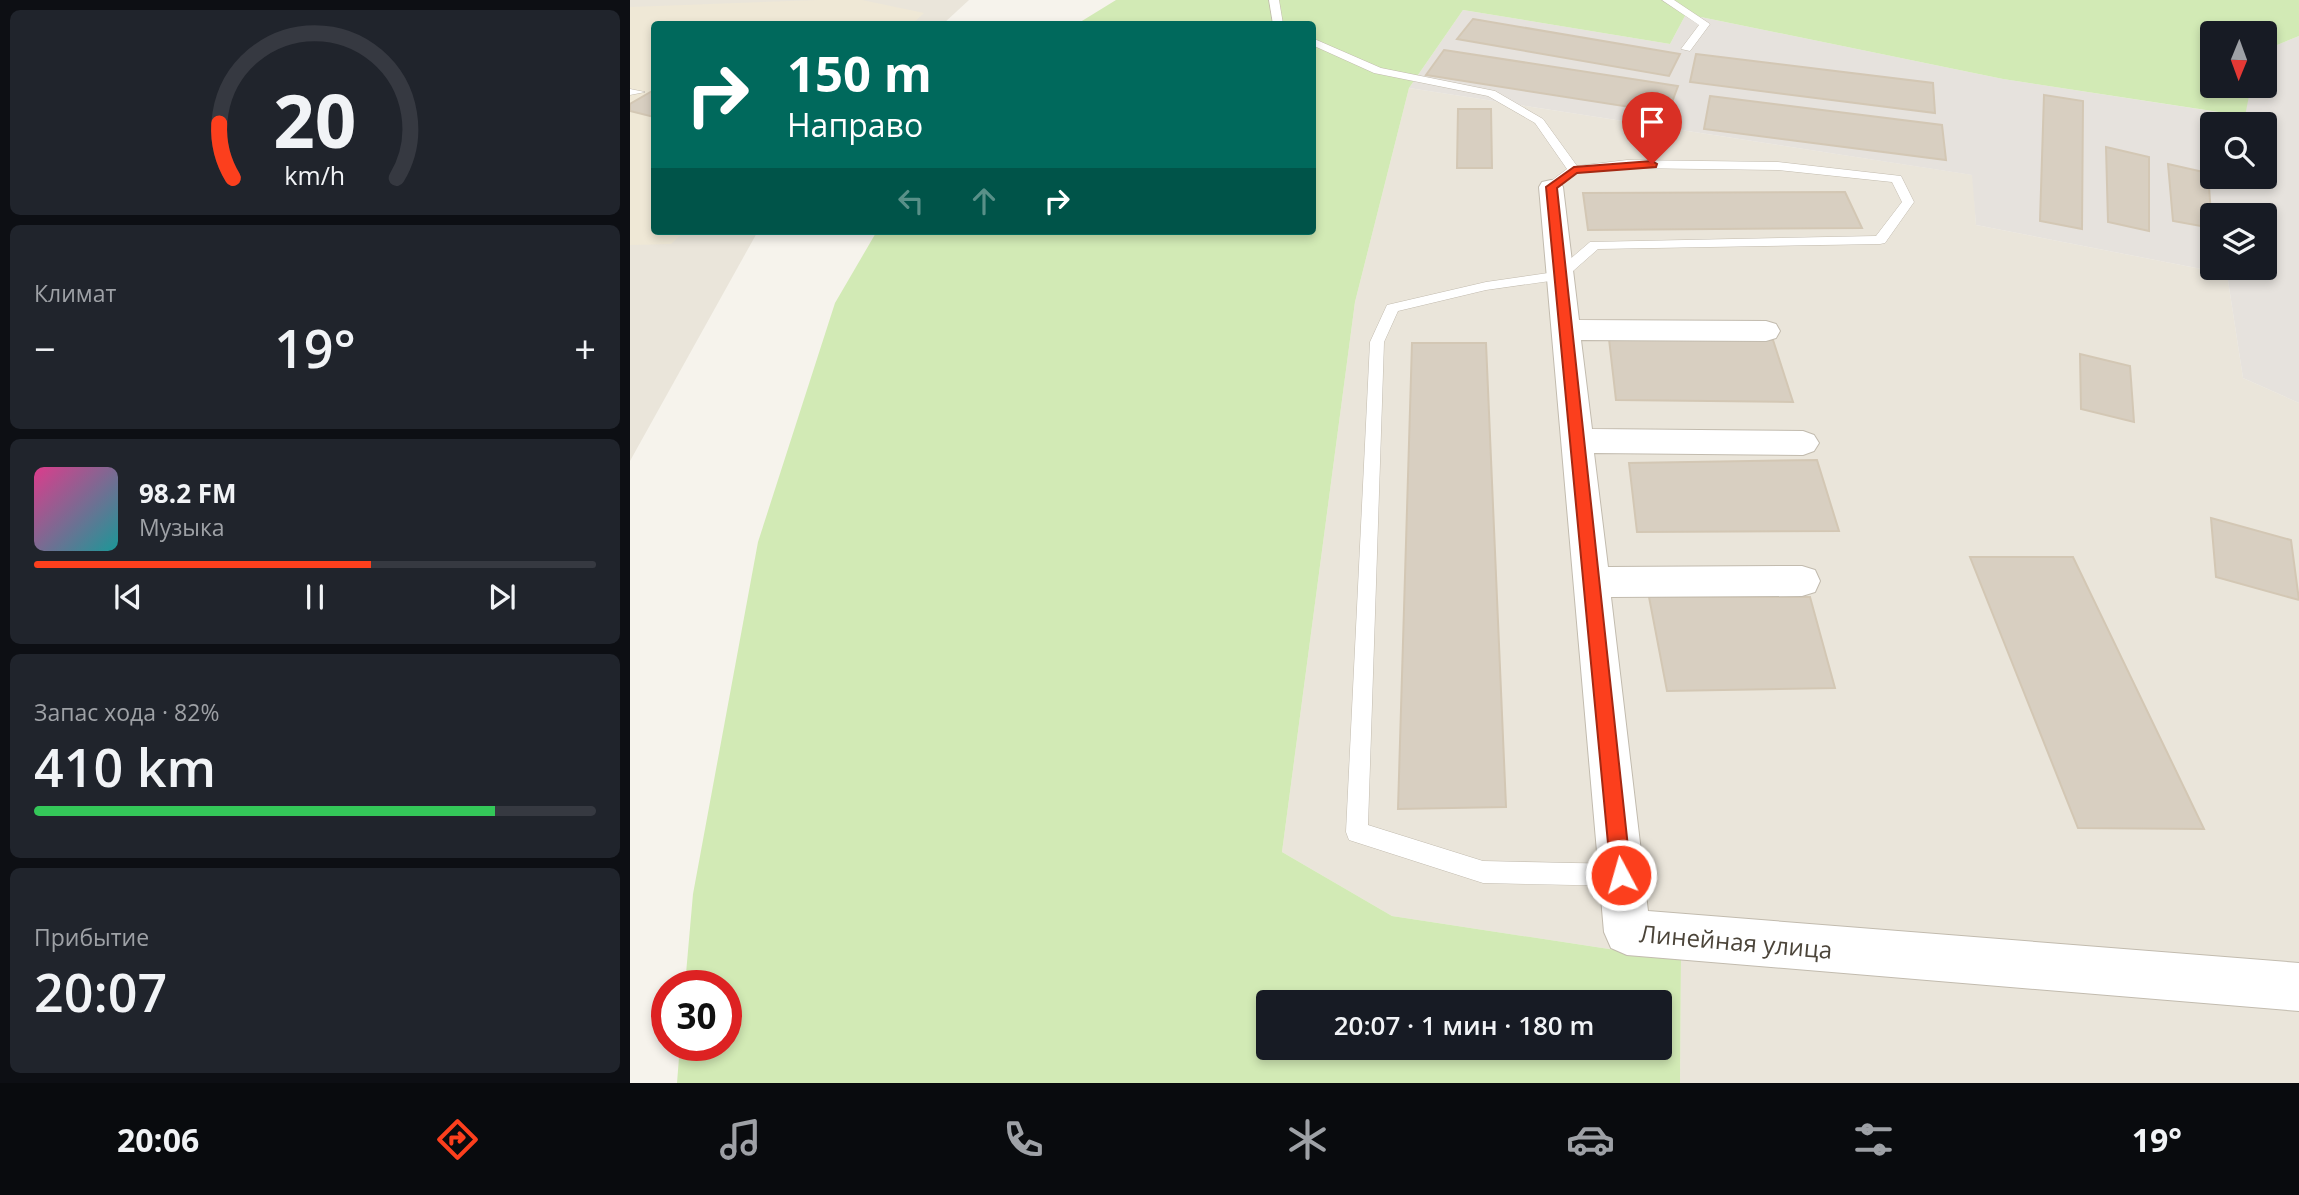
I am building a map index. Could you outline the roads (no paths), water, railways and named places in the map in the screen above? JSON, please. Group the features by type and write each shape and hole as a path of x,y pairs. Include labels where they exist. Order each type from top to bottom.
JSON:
{"street":[{"name":"Линейная улица","path":"1562,179 1559,276 1627,932 2299,987"},
{"path":"1566,330 1766,331"},
{"path":"1576,441 1803,443"},
{"path":"1591,582 1802,581"}],"lane":[{"path":"1274,0 1278,21"},
{"path":"1667,0 1705,24 1686,48"},
{"path":"1316,43 1378,72 1491,93 1539,121 1562,179 1626,164 1778,166 1897,179 1908,202 1880,240 1595,245 1559,276 1486,286 1392,307 1377,342 1357,832 1483,872 1621,875"}]}
